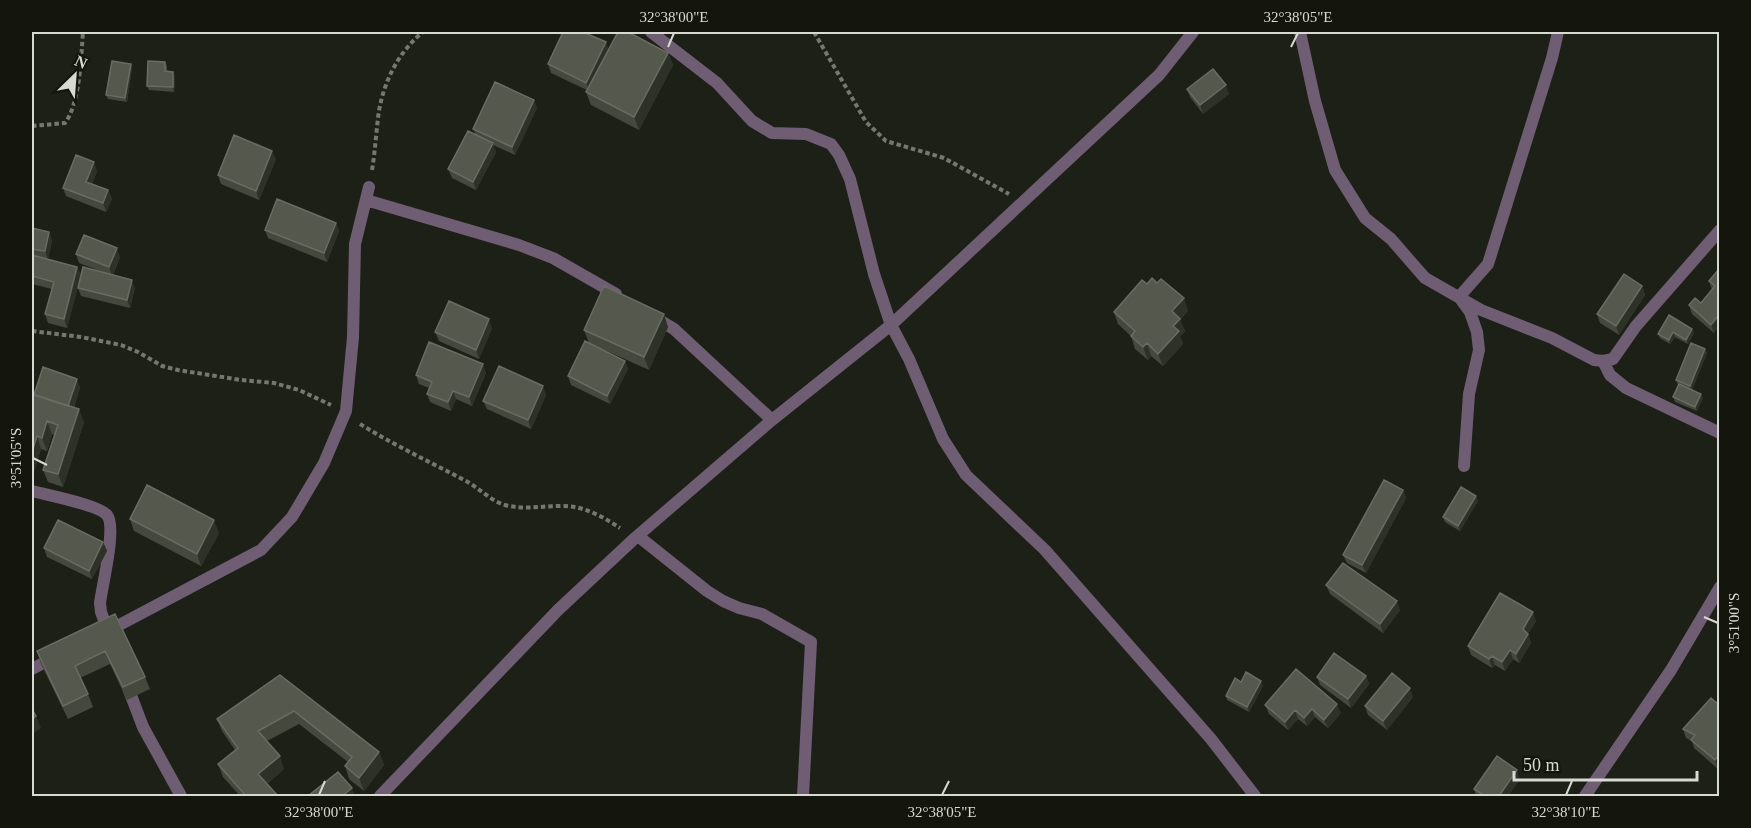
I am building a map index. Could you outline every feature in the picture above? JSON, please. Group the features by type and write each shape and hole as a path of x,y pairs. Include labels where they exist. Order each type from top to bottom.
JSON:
{"street":[{"path":"651,32 717,83 752,121 772,133 807,134 831,144 850,179 874,274 891,325 909,359 943,439 966,474 1045,550 1211,739 1255,796"},
{"path":"380,796 558,610 636,537 772,420 891,325 1159,75 1193,32"},
{"path":"1300,32 1315,101 1335,170 1365,218 1391,239 1425,278 1481,310 1552,338 1594,360 1612,359 1636,326 1719,230"},
{"path":"1460,297 1488,264 1558,32"},
{"path":"32,491 80,503 109,516 111,542 100,603 106,637 261,550 292,517 324,463 344,413 353,337 356,244 369,187"},
{"path":"366,200 527,248 553,258 623,298"},
{"path":"1460,297 1470,312 1477,332 1479,350 1469,394 1464,466"},
{"path":"644,311 674,329 772,420"},
{"path":"1603,361 1610,375 1626,388 1719,433"},
{"path":"636,537 723,602 762,614 811,642 803,796"},
{"path":"1585,796 1671,670 1719,587"},
{"path":"32,669 69,650"},
{"path":"123,674 143,728 181,796"}],"path":[{"path":"32,126 65,123 71,115 80,70 83,32"},
{"path":"369,187 376,148 378,116 386,81 399,57 423,32"},
{"path":"814,32 866,122 886,141 944,158 1023,202"},
{"path":"32,331 121,345 162,366 178,370 274,383 299,390 344,413 503,504 528,508 563,506 585,509 636,537"}],"building":[{"path":"563,32 583,32 606,42 586,83 548,64"},
{"path":"618,32 628,32 668,53 634,117 586,92"},
{"path":"112,61 131,64 125,98 106,95"},
{"path":"148,61 165,62 165,71 173,72 173,87 147,86"},
{"path":"1213,69 1226,85 1200,105 1187,89"},
{"path":"495,82 534,100 512,147 473,129"},
{"path":"468,131 493,143 473,182 448,169"},
{"path":"234,135 272,151 256,191 218,175"},
{"path":"76,155 94,162 86,182 108,190 103,203 63,188"},
{"path":"277,199 336,223 324,253 265,230"},
{"path":"32,228 49,232 45,251 32,249"},
{"path":"84,235 117,248 109,267 76,254"},
{"path":"32,255 77,267 64,319 45,314 54,282 32,276"},
{"path":"83,267 132,280 127,300 78,288"},
{"path":"1719,269 1719,315 1711,325 1689,305 1695,298 1701,303 1715,286 1709,281"},
{"path":"1624,274 1642,286 1616,326 1597,314"},
{"path":"1152,278 1157,283 1161,279 1184,298 1172,311 1180,319 1173,326 1179,331 1158,354 1147,343 1143,347 1131,336 1135,331 1114,312 1142,280 1147,284"},
{"path":"604,286 664,314 644,357 584,330"},
{"path":"449,301 489,319 476,350 435,332"},
{"path":"1669,315 1692,329 1686,340 1673,332 1669,340 1658,334"},
{"path":"585,341 625,361 607,396 568,376"},
{"path":"429,342 483,364 469,397 453,391 448,402 427,394 432,382 416,375"},
{"path":"1691,343 1705,349 1690,386 1676,380"},
{"path":"499,366 543,386 528,420 483,401"},
{"path":"43,367 77,379 68,406 34,395"},
{"path":"1679,384 1701,394 1695,407 1673,397"},
{"path":"32,394 79,409 58,474 43,470 58,425 47,421 42,438 37,436 32,452"},
{"path":"1384,480 1403,490 1362,565 1343,555"},
{"path":"147,485 214,520 197,554 130,519"},
{"path":"1461,487 1476,496 1458,526 1443,517"},
{"path":"58,520 103,542 89,571 44,548"},
{"path":"1343,563 1397,601 1380,624 1326,585"},
{"path":"1500,593 1533,612 1523,629 1528,634 1516,654 1510,650 1502,662 1492,656 1489,659 1468,646"},
{"path":"115,614 145,677 123,687 105,651 75,666 88,694 63,706 37,651"},
{"path":"1334,653 1366,676 1348,699 1317,677"},
{"path":"1296,669 1337,704 1324,720 1312,709 1304,718 1295,710 1285,722 1265,705"},
{"path":"1246,672 1261,681 1247,707 1226,696 1235,678 1241,682"},
{"path":"1392,673 1410,688 1383,721 1365,706"},
{"path":"280,675 379,752 359,778 345,766 352,757 294,711 258,731 280,756 258,774 278,796 246,796 218,764 238,748 217,719"},
{"path":"1711,698 1719,705 1719,755 1715,760 1691,740 1695,735 1683,729"},
{"path":"1497,756 1517,770 1499,796 1485,796 1474,789"},
{"path":"338,772 352,788 342,796 308,796"}]}
